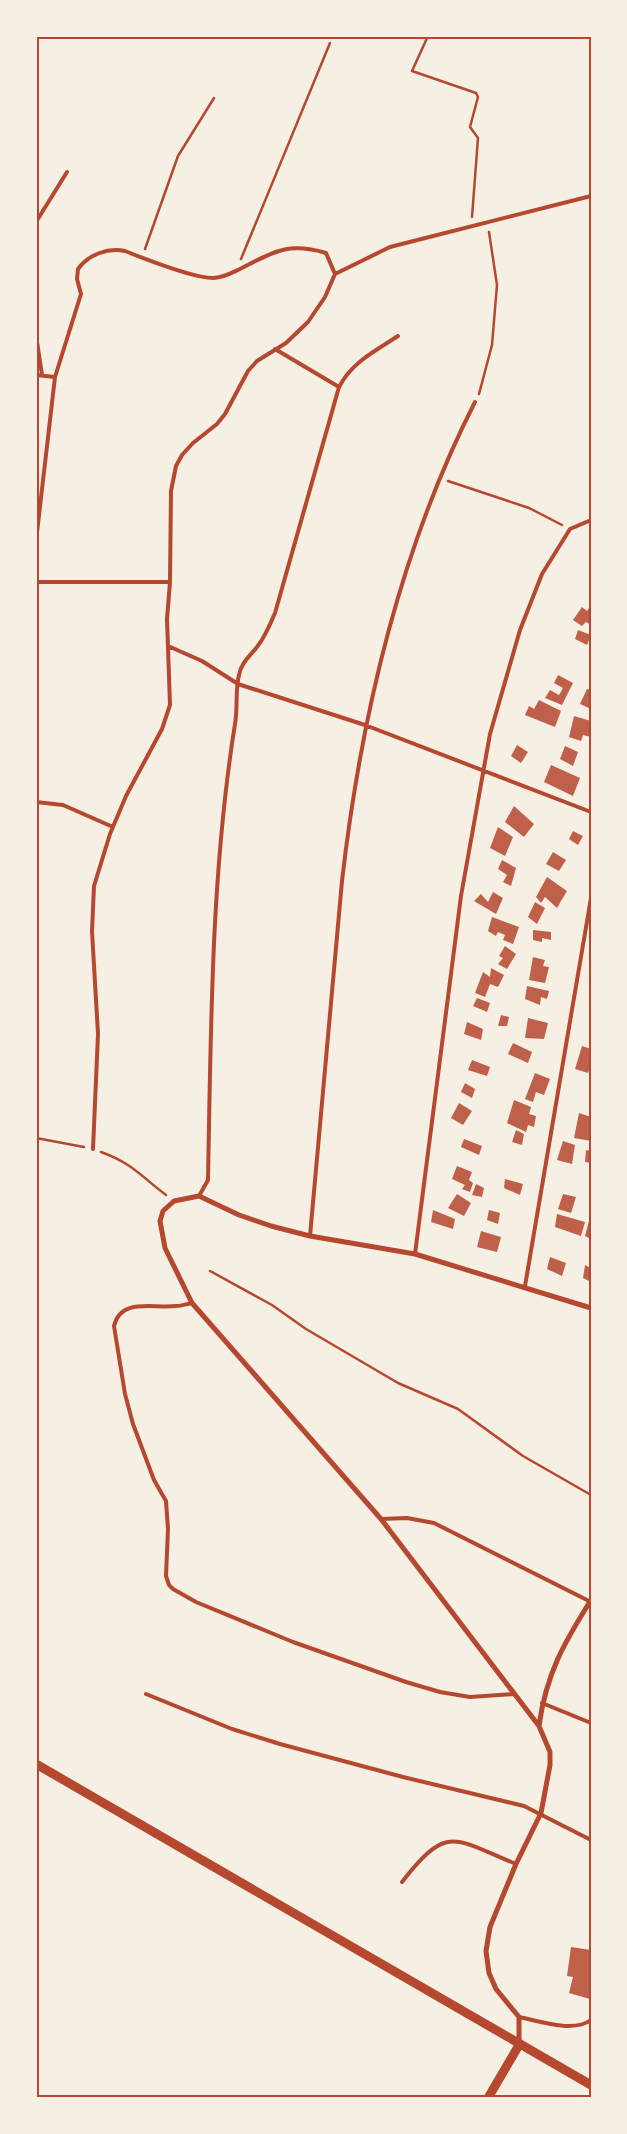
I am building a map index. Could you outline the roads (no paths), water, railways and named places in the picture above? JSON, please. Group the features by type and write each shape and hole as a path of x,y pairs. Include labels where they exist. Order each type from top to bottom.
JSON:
{"street":[{"path":"488,2098 519,2045 519,2017 496,1988 489,1973 486,1951 490,1927 516,1864 541,1813 550,1765 550,1752 539,1726 381,1519 192,1303 166,1248 160,1230 160,1221 164,1211 174,1201 199,1196 239,1215 271,1226 310,1236 415,1254 591,1308"},
{"path":"539,1726 542,1703 559,1652 590,1601"},
{"path":"36,1764 591,2085"}],"lane":[{"path":"37,220 67,172"},
{"path":"93,1149 98,1034 92,901 98,868 113,827 126,796 167,717 170,692 167,619 170,582 171,491 176,466 193,443 218,424 248,370 257,360 286,343 308,322 325,297 336,274 390,247 591,196"},
{"path":"36,541 55,377 81,294 77,279 80,267 102,252 111,250 124,251 212,278 236,271 271,253 288,248 306,247 326,253 336,274"},
{"path":"36,335 42,375"},
{"path":"199,1196 208,1180 211,1011 221,844 226,774 236,717 238,684 244,662 258,646 275,613 339,387 351,368 363,358 398,336"},
{"path":"275,349 339,387"},
{"path":"36,375 55,377"},
{"path":"310,1236 348,832 365,725 387,632 440,478 475,402"},
{"path":"415,1254 461,896 482,770 494,719 533,594 542,574 570,529 591,520"},
{"path":"36,582 170,582"},
{"path":"168,646 202,661 238,684 365,725 591,812"},
{"path":"36,802 62,805 113,827"},
{"path":"524,1286 591,898"},
{"path":"192,1303 176,1306 146,1305 134,1307 122,1311 116,1318 114,1326 125,1394 133,1424 154,1480 166,1501 168,1529 166,1576 169,1585 196,1602 293,1642 406,1682 470,1697 515,1694"},
{"path":"381,1519 407,1518 434,1523 590,1601"},
{"path":"146,1694 224,1726 280,1744 402,1778 512,1803 541,1813 591,1840"},
{"path":"542,1703 591,1723"},
{"path":"402,1882 427,1851 443,1842 456,1841 468,1844 516,1864"},
{"path":"519,2017 568,2025 579,2025 591,2020"}]}
